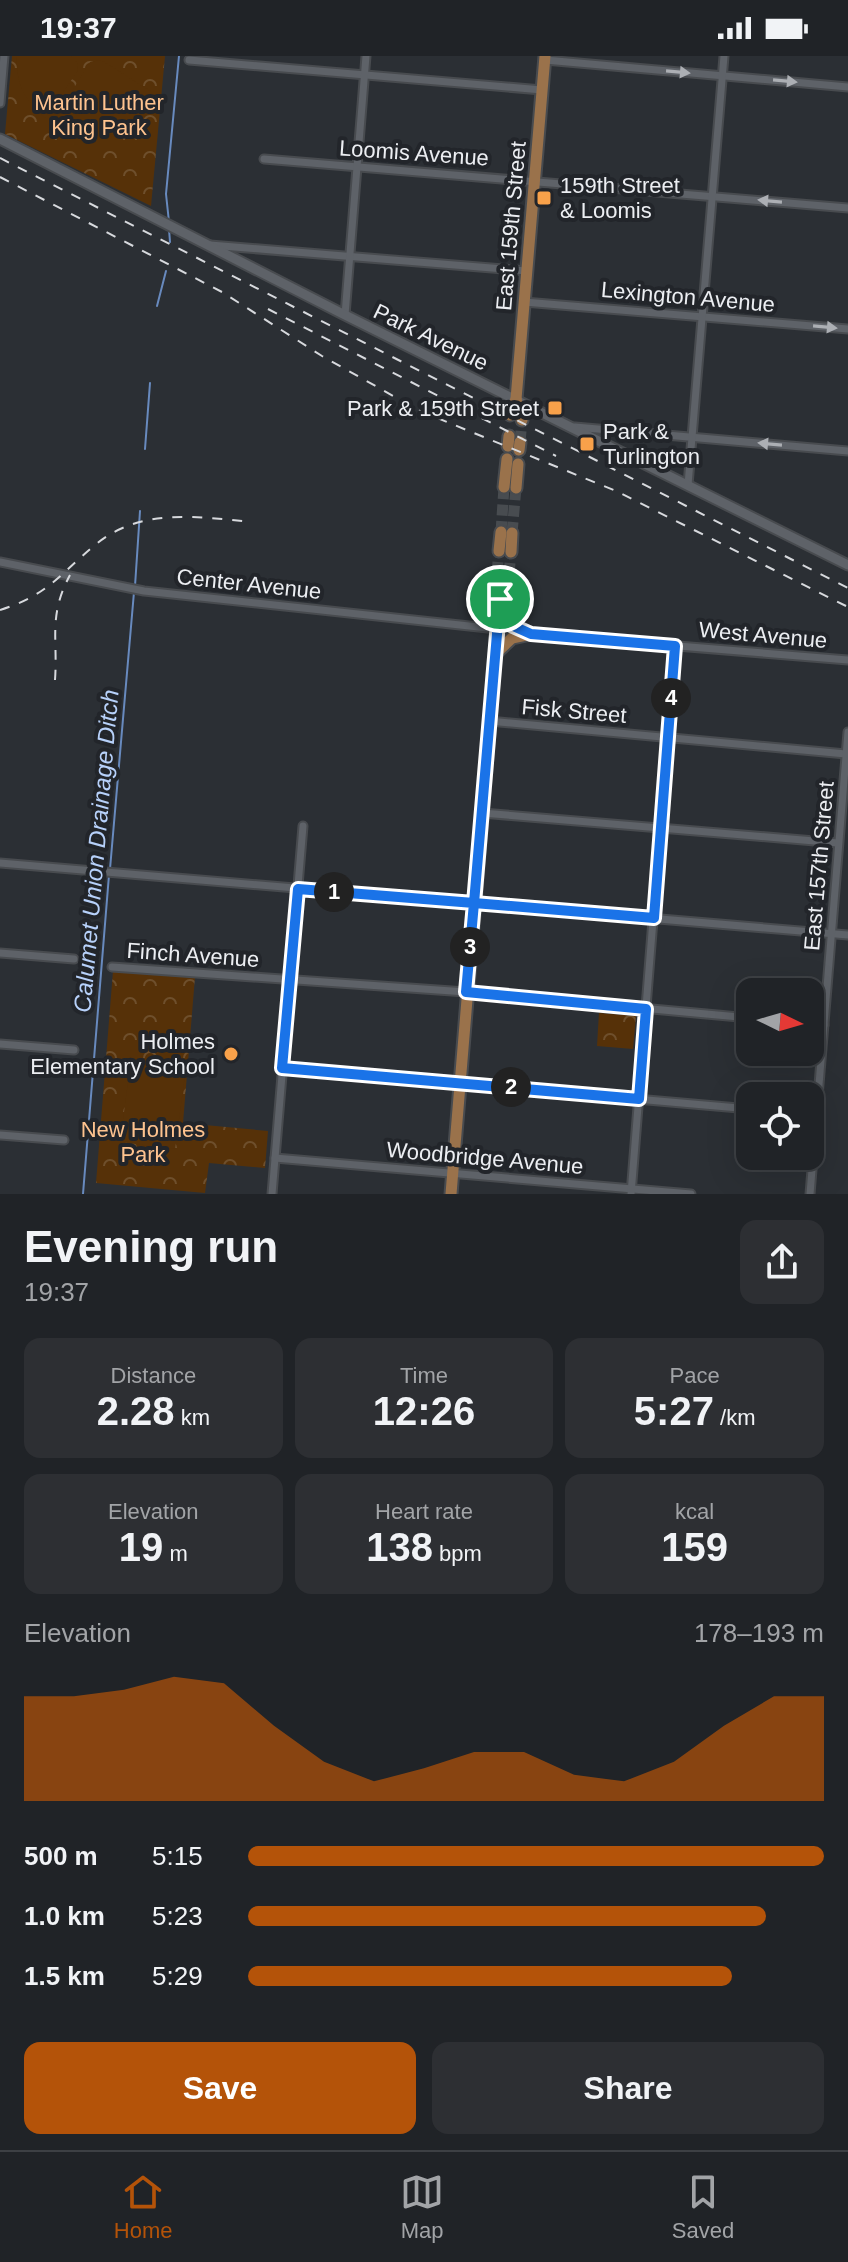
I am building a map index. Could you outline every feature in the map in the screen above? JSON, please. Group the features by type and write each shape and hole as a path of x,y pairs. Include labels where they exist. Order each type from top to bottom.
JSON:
{"main road":[{"name":"East 159th Street","path":"510,415 516,399 545,58"},
{"name":"East 159th Street","path":"516,399 522,420"},
{"path":"510,487 512,462"},
{"path":"505,552 506,532"},
{"path":"451,1194 503,573"},
{"path":"500,599 511,625 531,634"},
{"path":"495,654 512,638 531,634"}],"street":[{"path":"0,103 4,56"},
{"path":"345,315 366,56"},
{"path":"688,485 724,56"},
{"path":"545,58 848,87"},
{"path":"189,60 542,90"},
{"name":"Park Avenue","path":"0,139 345,315 848,565"},
{"name":"Loomis Avenue","path":"264,159 848,208"},
{"path":"210,245 527,271"},
{"name":"Lexington Avenue","path":"524,302 848,329"},
{"path":"573,427 848,451"},
{"name":"Center Avenue","path":"0,562 144,591 497,629"},
{"name":"West Avenue","path":"531,634 848,660"},
{"path":"632,1192 675,646"},
{"name":"Fisk Street","path":"489,721 846,754"},
{"name":"East 157th Street","path":"824,1025 848,732"},
{"path":"481,813 838,843"},
{"path":"272,1194 303,826"},
{"path":"0,863 848,935"},
{"path":"0,953 74,959"},
{"name":"Finch Avenue","path":"112,967 466,992 736,1017"},
{"path":"0,1044 74,1050"},
{"path":"282,1068 736,1108"},
{"path":"0,1135 64,1140"},
{"name":"Woodbridge Avenue","path":"275,1158 632,1192 691,1194"},
{"name":"East 157th Street","path":"810,1194 811,1170"}],"green space":[{"name":"Martin Luther King Park","path":"12,56 165,56 151,206 5,134"},
{"path":"17,56 71,56 78,64 77,72 45,118 23,91"},
{"path":"101,60 152,92 141,118 130,128 109,135 74,130 54,120 90,62"},
{"name":"New Holmes Park","path":"113,971 195,977 183,1123 268,1131 265,1168 209,1163 205,1193 96,1183"},
{"path":"599,1013 636,1016 633,1049 597,1046"},
{"path":"131,1060 186,1067 175,1149 120,1142"}],"waterway":[{"name":"Calumet Union Drainage Ditch","path":"169,222 166,194 179,56"},
{"name":"Calumet Union Drainage Ditch","path":"169,229 170,242"},
{"name":"Calumet Union Drainage Ditch","path":"157,306 166,271"},
{"name":"Calumet Union Drainage Ditch","path":"145,449 150,383"},
{"name":"Calumet Union Drainage Ditch","path":"135,586 140,511"},
{"name":"Calumet Union Drainage Ditch","path":"110,869 134,592"},
{"name":"Calumet Union Drainage Ditch","path":"83,1194 109,875"}],"tunnel":[{"path":"520,442 522,420"},
{"path":"501,532 504,487"},
{"path":"512,533 516,488"},
{"path":"497,573 499,551"},
{"path":"509,574 511,552"}],"railway":[{"path":"0,158 848,588"},
{"path":"0,177 222,292 322,356 420,411 616,491 848,607"},
{"path":"268,309 556,456"},
{"path":"0,610 42,591 95,545 129,525 147,520 185,517 243,521"},
{"path":"55,680 56,615 70,575"}],"place":[{"name":"159th Street & Loomis","path":"544,198"},
{"name":"Park & 159th Street","path":"555,408"},
{"name":"Park & Turlington","path":"587,444"},
{"name":"Holmes Elementary School","path":"231,1054"}],"route":[{"path":"500,599 474,903 298,889 282,1068 639,1099 646,1009 466,992 474,903 654,918 675,646 531,634 511,625 500,599"}]}
